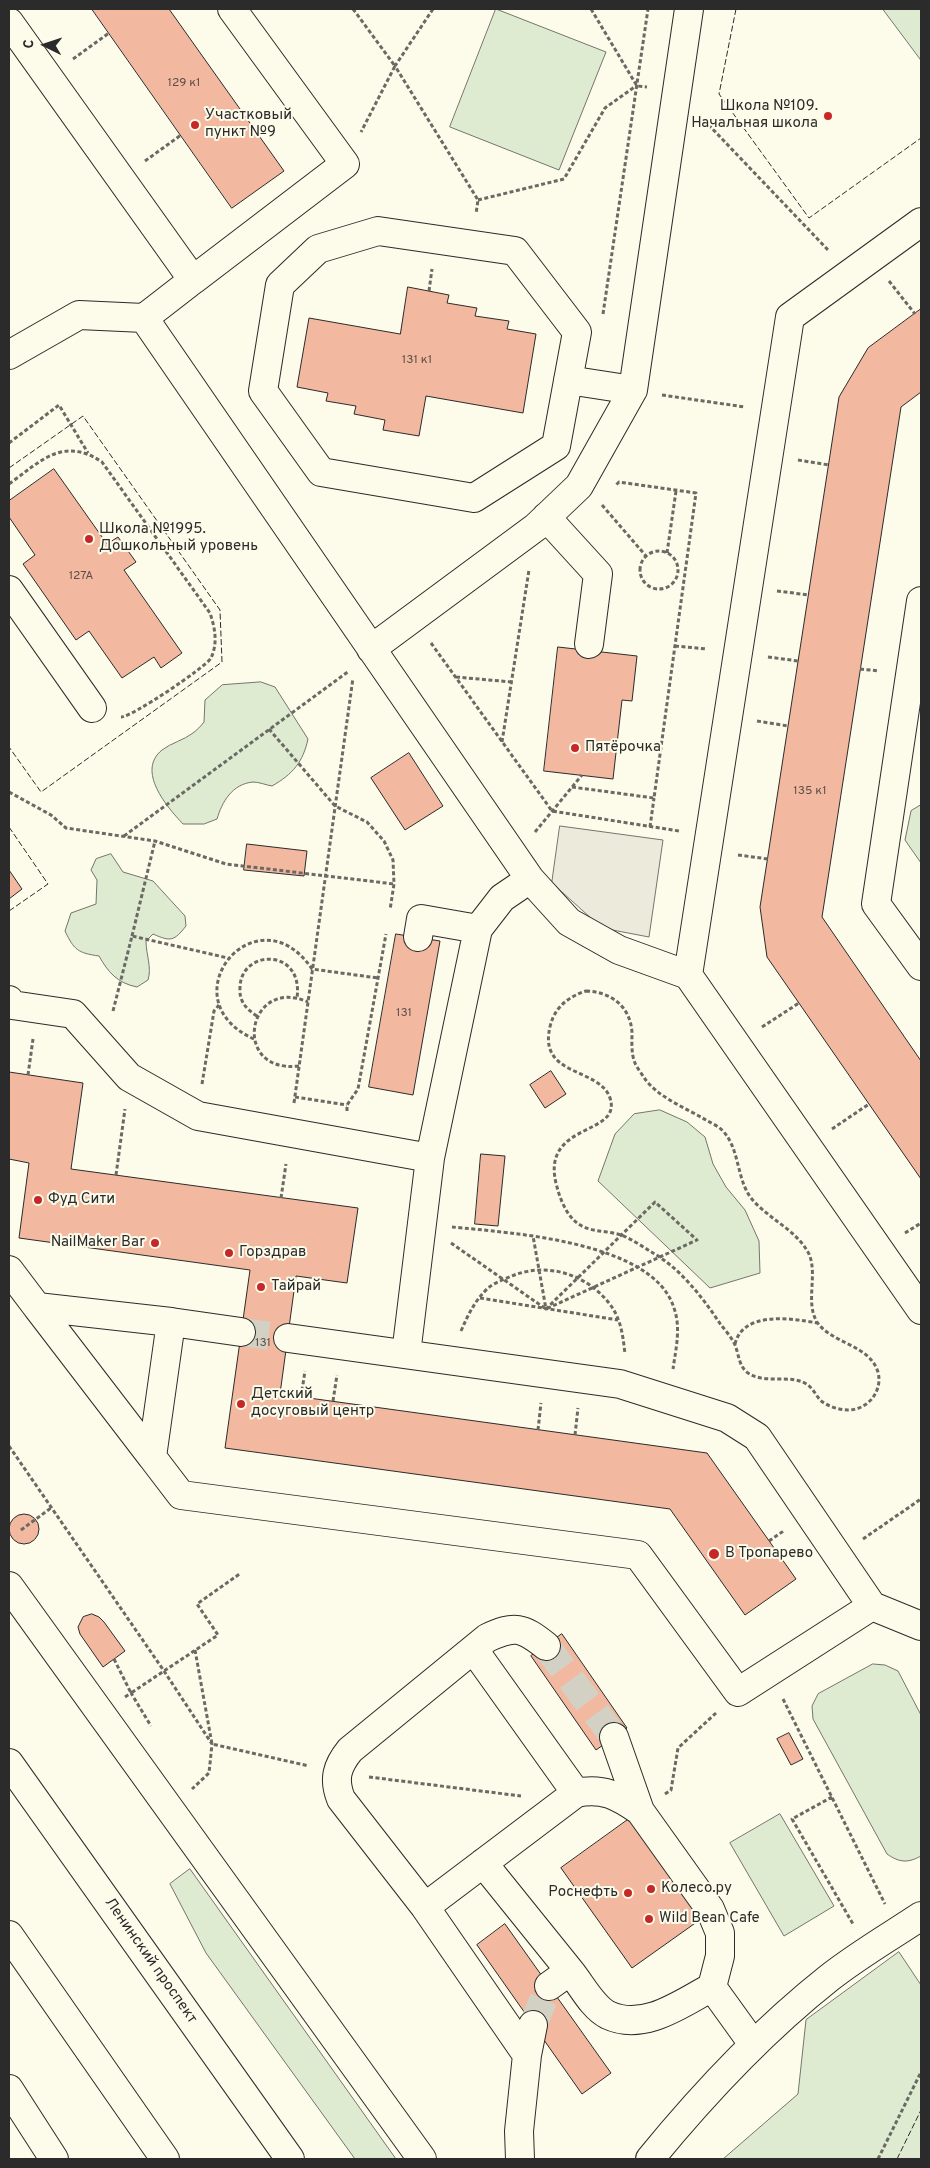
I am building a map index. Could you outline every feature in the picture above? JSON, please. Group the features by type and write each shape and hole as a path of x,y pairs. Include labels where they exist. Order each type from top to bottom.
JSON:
{"street":[{"path":"9,355 79,315 144,318 345,164 232,9"},
{"path":"363,658 541,522 579,486 633,390 689,9"},
{"path":"9,22 193,280"},
{"path":"688,975 790,317 921,222"},
{"path":"378,231 472,244 516,251 577,332 556,446 474,498 321,472 262,391 280,285 318,249 378,231"},
{"path":"144,318 363,658 530,879 569,922 619,950 688,975 921,1310"},
{"path":"568,380 633,390"},
{"path":"541,522 598,574 589,644"},
{"path":"9,590 92,708"},
{"path":"921,601 876,904 921,966"},
{"path":"406,1354 430,1158 478,929 502,898 530,879"},
{"path":"418,937 420,919 478,929"},
{"path":"9,1000 12,1005 73,1014 129,1077 198,1116 430,1158"},
{"path":"9,1270 181,1495 638,1555 738,1692 872,1606"},
{"path":"37,1307 241,1332"},
{"path":"152,1457 171,1322"},
{"path":"288,1338 620,1384 727,1418 757,1437 872,1606 921,1626"},
{"path":"9,1586 422,2159"},
{"path":"527,2055 425,1908 342,1799 337,1788 336,1773 340,1762 350,1750 488,1638 504,1630 518,1629 531,1634 546,1646"},
{"path":"474,1650 576,1793"},
{"path":"483,1863 560,1978 607,2015 622,2019 640,2020 662,2014 712,1987 720,1956 720,1933 710,1908 640,1811 614,1737"},
{"name":"Ленинский проспект","path":"9,1763 290,2159"},
{"path":"425,1908 576,1793 591,1790 605,1792 624,1800 640,1811"},
{"path":"650,2159 690,2111 753,2044 830,1977 921,1916"},
{"path":"9,1935 166,2159"},
{"path":"712,1987 753,2044"},
{"path":"520,2159 519,2131 527,2055 533,2025"},
{"path":"9,2089 54,2159"}],"path":[{"path":"353,9 395,66 478,200 472,244"},
{"path":"345,164 395,66 433,9"},
{"path":"590,9 636,86"},
{"path":"603,317 648,9"},
{"path":"70,60 109,33"},
{"path":"478,200 564,179 605,108 636,86 677,91 861,266 915,314"},
{"path":"144,162 181,135"},
{"path":"633,390 775,412"},
{"path":"9,443 59,406 88,453"},
{"path":"9,484 46,457 69,449 88,453 102,462 210,613 215,626 215,646 210,660 142,709 125,717 108,716 92,708"},
{"path":"667,553 676,491"},
{"path":"650,826 696,493"},
{"path":"598,500 646,556"},
{"path":"502,742 541,522"},
{"path":"660,551 674,558 678,565 678,573 670,585 656,588 649,586 641,575 640,568 646,556 660,551"},
{"path":"678,573 685,574"},
{"path":"414,618 552,811 710,836"},
{"path":"124,836 363,658"},
{"path":"281,1198 335,806 363,658"},
{"path":"456,677 512,682"},
{"path":"269,729 335,806 367,822 384,841 393,860 394,884 389,914"},
{"path":"572,787 654,798"},
{"path":"9,792 51,815 66,828 155,840 226,864 394,884"},
{"path":"104,1048 155,840"},
{"path":"348,1116 347,1105 358,1089 386,932"},
{"path":"132,936 228,958"},
{"path":"254,1039 238,1032 227,1020 219,1006 217,989 220,972 228,958 241,947 257,941 273,940 290,945 303,955 312,969 378,978"},
{"path":"257,1016 249,1011 243,1003 240,994 242,975 248,967 257,962 266,959 285,963 297,978 297,998"},
{"path":"586,991 599,991 614,998 625,1010 632,1027 634,1063 646,1081 660,1093 722,1130 734,1152 743,1184 752,1199 794,1235 808,1253 812,1264 812,1312 817,1323 826,1331 864,1352 878,1371 879,1386 872,1400 861,1409 847,1410 835,1408 821,1401 810,1386 797,1380 765,1378 747,1372 739,1359 735,1344 701,1295 660,1257 622,1235 585,1228 574,1221 565,1207 556,1186 555,1163 558,1150 568,1140 604,1121 610,1114 610,1097 605,1089 563,1064 552,1054 549,1043 553,1017 563,1004 574,995 586,991"},
{"path":"299,1066 282,1066 266,1059 258,1050 254,1039 254,1027 257,1016 264,1006 274,1000 285,997 297,998 308,1002"},
{"path":"759,1029 799,1003"},
{"path":"198,1116 214,1011 219,1006"},
{"path":"28,1075 37,1009"},
{"path":"116,1175 129,1077"},
{"path":"295,1097 347,1105"},
{"path":"828,1131 869,1104"},
{"path":"655,1202 697,1240 593,1287 546,1309 655,1202"},
{"path":"422,1223 533,1236 604,1252 638,1267 660,1283 674,1306 678,1325 669,1399"},
{"path":"422,1223 546,1309"},
{"path":"900,1236 921,1223"},
{"path":"533,1236 546,1309"},
{"path":"458,1361 460,1334 470,1309 488,1288 521,1271 538,1269 558,1270 593,1287 610,1305 622,1329 625,1357 620,1384"},
{"path":"479,1298 618,1320"},
{"path":"735,1344 737,1335 742,1328 759,1320 797,1319 817,1323"},
{"path":"9,1446 212,1744 209,1773 189,1791"},
{"path":"838,1557 921,1499"},
{"path":"21,1530 51,1508"},
{"path":"114,1659 131,1693 218,1635 197,1604 241,1573"},
{"path":"770,1672 898,1931"},
{"path":"640,1811 671,1790 678,1748 738,1692"},
{"path":"832,1797 792,1818 869,1951"},
{"path":"878,2159 921,2072"}],"green space":[{"path":"496,9 606,52 559,170 450,127"},
{"path":"883,9 921,9 921,60"},
{"path":"261,682 275,687 308,739 300,761 286,777 272,786 253,782 239,786 225,800 217,819 204,824 183,824 162,799 157,788 152,768 155,759 162,750 194,732 204,722 205,700 222,685"},
{"path":"921,805 921,863 905,840 911,811"},
{"path":"111,854 123,872 153,881 185,916 186,926 172,939 153,934 146,941 149,975 148,980 137,987 124,983 114,976 99,956 86,954 78,950 65,931 71,913 96,904 97,880 91,870 96,859"},
{"path":"660,1110 687,1122 705,1137 713,1164 726,1187 745,1210 759,1241 760,1273 710,1288 598,1181 615,1134 634,1114"},
{"path":"873,1664 885,1665 898,1671 921,1715 921,1856 908,1861 896,1859 887,1854 813,1719 812,1706 818,1694"},
{"path":"780,1814 834,1906 784,1936 730,1843"},
{"path":"190,1869 396,2159 355,2159 206,1953 170,1884"},
{"path":"899,1952 921,1985 921,2159 723,2159 798,2094 806,2020"}],"shaded area":[{"path":"560,826 663,840 649,937 602,928 552,883"}],"building":[{"path":"92,9 169,9 284,171 232,208"},
{"path":"408,287 449,295 447,303 477,308 475,316 509,321 507,329 536,334 523,413 426,396 419,436 383,430 385,420 354,414 356,406 326,401 328,393 297,387 309,318 400,334"},
{"path":"921,309 921,392 901,407 822,917 921,1061 921,1179 767,957 760,907 839,397 868,348"},
{"path":"54,469 107,544 118,537 136,562 124,570 182,653 161,668 154,657 122,678 89,631 76,640 23,564 35,555 9,517 9,501"},
{"path":"558,647 637,656 632,701 622,700 613,779 544,771"},
{"path":"409,753 443,806 405,830 371,778"},
{"path":"247,844 307,851 304,876 244,870"},
{"path":"9,870 22,889 9,899"},
{"path":"396,934 440,941 413,1095 369,1087"},
{"path":"551,1071 566,1094 545,1108 530,1085"},
{"path":"9,1072 83,1083 71,1169 358,1208 347,1283 296,1276 280,1394 707,1453 796,1579 745,1615 670,1509 225,1448 250,1270 19,1238 29,1163 9,1159"},
{"path":"481,1154 505,1156 498,1226 475,1224"},
{"path":"24,1514 35,1518 39,1529 35,1540 24,1544 13,1540 9,1529 13,1518"},
{"path":"92,1614 104,1622 125,1651 103,1667 80,1634 78,1627 83,1617"},
{"path":"562,1634 627,1728 596,1750 531,1656"},
{"path":"789,1733 803,1759 791,1765 777,1739"},
{"path":"629,1819 701,1919 632,1968 561,1868"},
{"path":"505,1924 611,2073 582,2094 477,1945"}],"tunnel":[{"path":"241,1332 288,1338"},
{"path":"546,1646 614,1737"},
{"path":"533,2025 549,1986"}],"fence":[{"path":"736,9 719,94 809,218 921,138"},
{"path":"9,468 83,416 220,610 222,662 41,792 9,747"},
{"path":"9,827 48,884 9,911"},
{"path":"897,2159 921,2110"}],"place":[{"name":"Школа №109. Начальная школа","path":"828,116"},
{"name":"Участковый пункт №9","path":"195,125"},
{"name":"Школа №1995. Дошкольный уровень","path":"89,539"},
{"name":"Пятёрочка","path":"575,748"},
{"name":"Фуд Сити","path":"38,1200"},
{"name":"NailMaker Bar","path":"155,1243"},
{"name":"Горздрав","path":"229,1253"},
{"name":"Тайрай","path":"261,1287"},
{"name":"Детский досуговый центр","path":"241,1404"},
{"name":"В Тропарево","path":"714,1554"},
{"name":"Колесо.ру","path":"651,1889"},
{"name":"Роснефть","path":"628,1893"},
{"name":"Wild Bean Cafe","path":"649,1919"}]}
